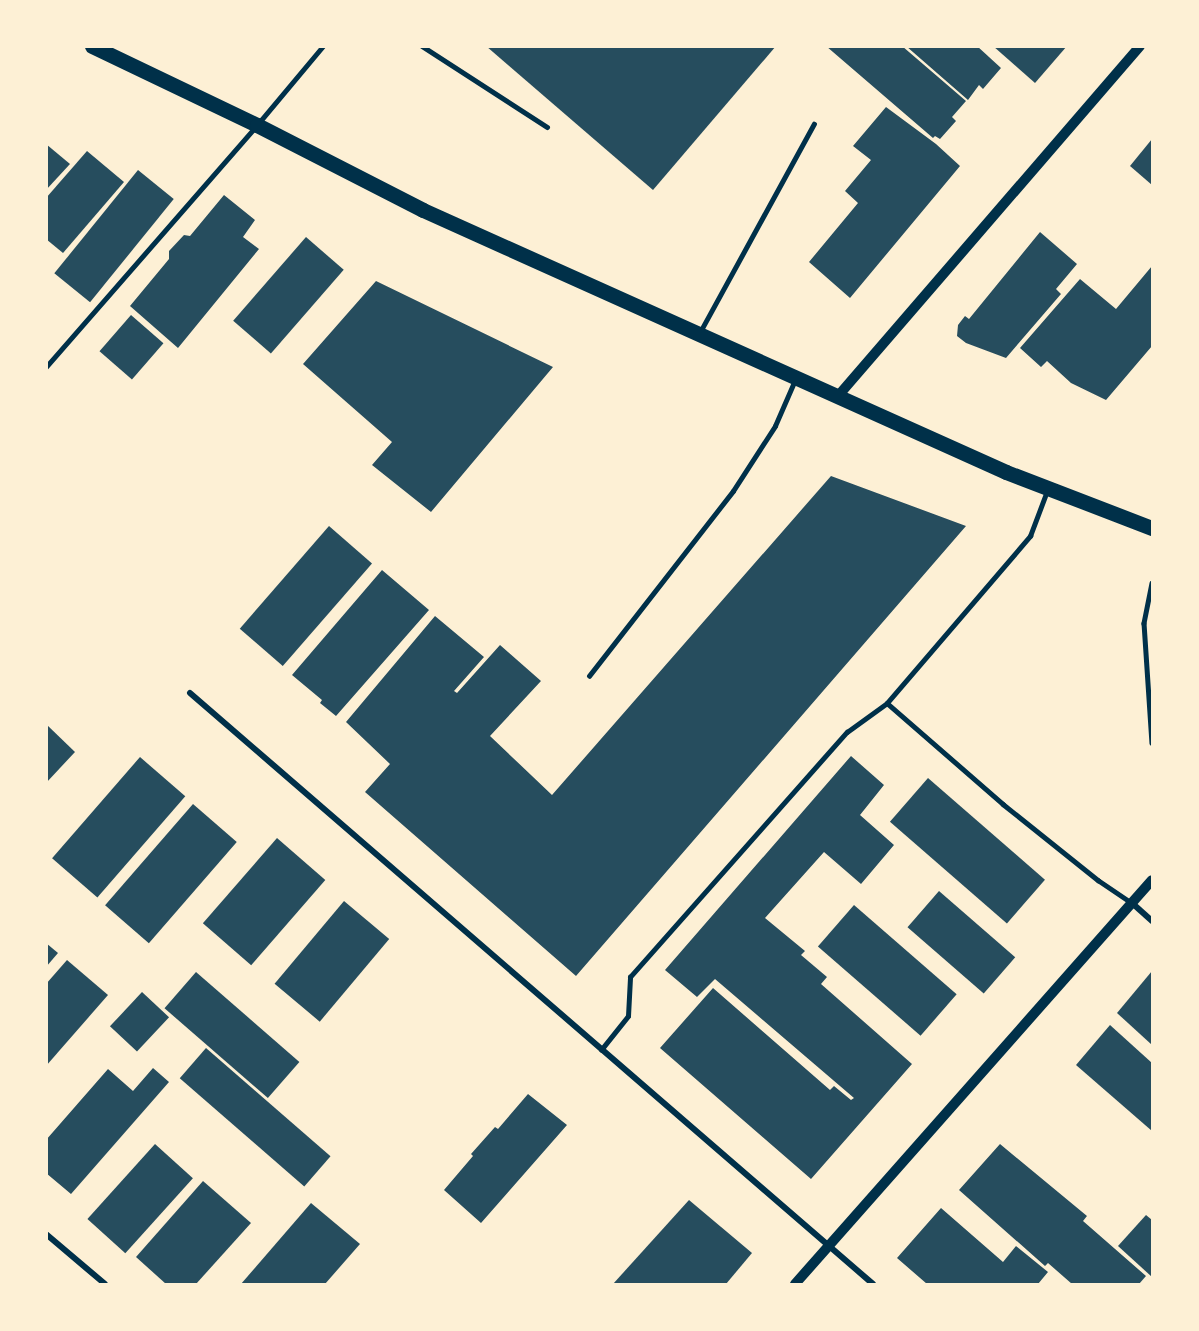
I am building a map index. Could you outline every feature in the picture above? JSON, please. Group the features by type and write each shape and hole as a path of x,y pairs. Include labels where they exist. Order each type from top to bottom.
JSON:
{"main road":[{"path":"98,48 257,125 423,210 796,378 1048,488 1152,528"}],"street":[{"path":"838,396 1140,46"},
{"path":"190,693 873,1284"},
{"path":"795,1284 1152,880"},
{"path":"1132,903 1152,921"},
{"path":"46,1234 105,1284"}],"lane":[{"path":"46,367 257,125 322,46"},
{"path":"423,46 547,127"},
{"path":"699,334 814,124"},
{"path":"589,676 733,491 775,426 796,378"},
{"path":"601,1051 628,1016 630,977 847,732 887,703 1030,536 1048,488"},
{"path":"1152,584 1144,623 1152,743"},
{"path":"887,703 1003,804 1098,880 1132,903"}],"building":[{"path":"486,46 776,46 653,190"},
{"path":"826,46 902,46 966,101 952,117 956,121 940,139 935,136 933,138"},
{"path":"906,46 977,46 1001,68 983,89 979,85 968,100"},
{"path":"993,46 1067,46 1035,83"},
{"path":"886,107 936,144 960,166 850,298 809,262 858,203 845,191 871,160 853,146"},
{"path":"1152,139 1152,185 1130,166"},
{"path":"46,144 70,164 46,190"},
{"path":"87,151 124,182 63,253 46,239 46,198"},
{"path":"138,170 174,199 90,302 54,273"},
{"path":"224,195 255,220 243,237 259,249 178,348 130,306 169,259 169,251 184,235 190,236"},
{"path":"1040,232 1077,264 1056,289 1061,294 1006,358 966,343 957,336 958,325 965,316 969,319"},
{"path":"306,237 344,270 271,354 233,321"},
{"path":"1152,266 1152,346 1106,400 1071,383 1047,361 1041,367 1020,348 1080,279 1116,309"},
{"path":"376,281 553,367 431,512 372,465 392,442 303,364"},
{"path":"131,315 163,343 132,379 100,351"},
{"path":"831,476 966,526 576,976 365,792 390,764 346,722 435,616 484,657 454,691 457,693 500,645 541,681 490,736 552,795"},
{"path":"329,526 372,563 283,666 240,629"},
{"path":"382,570 429,610 336,716 320,703 322,700 292,675"},
{"path":"46,724 75,752 46,783"},
{"path":"851,756 884,785 860,815 894,845 861,884 824,852 765,918 805,951 801,955 827,977 821,984 912,1064 811,1179 660,1048 713,988 830,1090 834,1086 851,1100 854,1098 715,979 697,997 665,970"},
{"path":"140,757 185,796 97,897 52,858"},
{"path":"928,778 1045,880 1007,923 890,822"},
{"path":"193,804 237,842 149,943 105,905"},
{"path":"277,838 325,880 251,965 203,923"},
{"path":"939,891 1015,957 984,993 908,927"},
{"path":"344,901 389,939 320,1022 275,984"},
{"path":"854,905 957,994 921,1036 818,947"},
{"path":"46,943 58,953 46,967"},
{"path":"67,960 108,995 46,1066 46,984"},
{"path":"1152,971 1152,1045 1117,1013"},
{"path":"196,972 299,1062 268,1098 165,1008"},
{"path":"142,992 169,1017 137,1052 110,1026"},
{"path":"1110,1025 1152,1063 1152,1131 1076,1065"},
{"path":"206,1048 331,1156 304,1186 180,1078"},
{"path":"153,1068 169,1082 71,1194 46,1173 46,1140 108,1069 133,1091"},
{"path":"528,1094 567,1125 481,1223 444,1190 473,1156 471,1154 495,1127 498,1129"},
{"path":"155,1144 193,1178 125,1253 87,1219"},
{"path":"1000,1144 1087,1216 1083,1221 1146,1276 1139,1284 1072,1284 1048,1263 1045,1266 959,1190"},
{"path":"203,1181 251,1223 196,1284 166,1284 136,1257"},
{"path":"689,1200 752,1253 726,1284 613,1284"},
{"path":"311,1203 360,1244 325,1284 241,1284"},
{"path":"941,1208 1003,1262 1016,1246 1048,1272 1038,1284 927,1284 897,1258"},
{"path":"1146,1215 1152,1220 1152,1277 1118,1246"}]}
